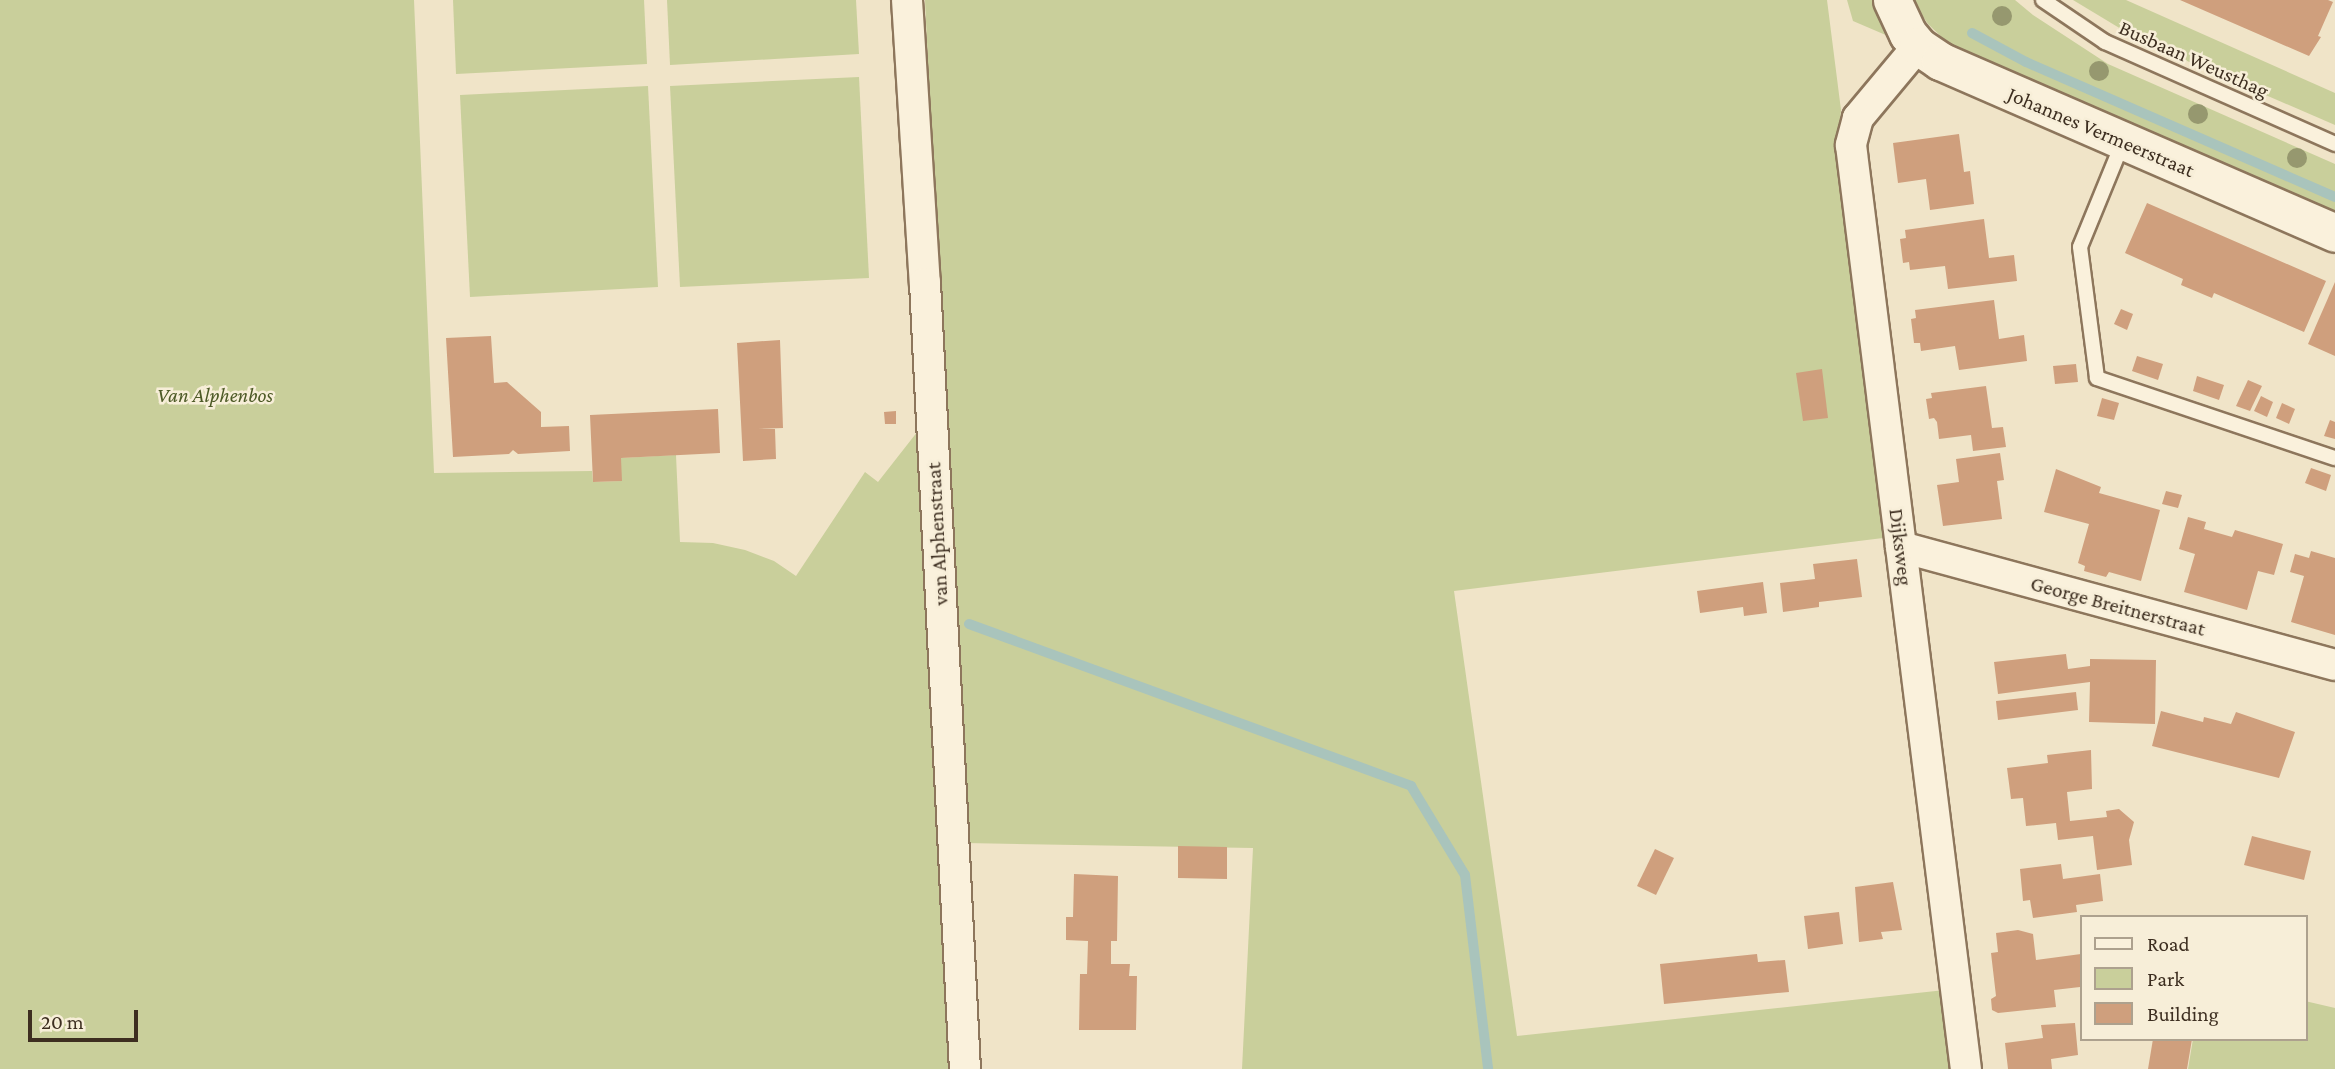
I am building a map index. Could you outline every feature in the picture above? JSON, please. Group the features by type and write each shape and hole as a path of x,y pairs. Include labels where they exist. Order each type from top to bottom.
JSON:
{"street":[{"name":"van Alphenstraat","path":"908,0 965,1069"},
{"name":"Johannes Vermeerstraat","path":"1892,0 1908,34 1918,47 1940,61 2335,233"},
{"name":"Dijksweg","path":"1918,47 1858,118 1852,145 1966,1069"},
{"name":"George Breitnerstraat","path":"1901,547 2335,665"}],"lane":[{"name":"Busbaan Weusthag","path":"2043,0 2105,42 2335,144"},
{"path":"2123,141 2080,247 2097,378 2335,458"}],"green space":[{"name":"Van Alphenbos","path":"0,0 414,0 434,473 592,471 593,482 621,481 621,458 676,455 680,542 713,543 745,550 774,561 796,576 865,472 878,482 925,422 956,1069 0,1069"},
{"path":"453,0 644,0 647,64 456,74"},
{"path":"667,0 856,0 859,54 670,65"},
{"path":"925,0 1827,0 1841,110 1838,144 1886,533 1883,538 1454,591 1517,1036 1945,990 1955,1069 1242,1069 1253,848 965,843"},
{"path":"1847,0 1872,0 1888,36 1853,21"},
{"path":"1912,0 2015,0 2033,15 2108,64 2335,164 2335,216 1952,47 1928,24"},
{"path":"2073,0 2126,0 2335,93 2335,125 2141,41"},
{"path":"859,77 869,278 680,287 670,86"},
{"path":"648,86 658,287 470,297 460,95"},
{"path":"2307,1001 2335,1008 2335,1069 2188,1069 2193,1041 2307,1041"}],"building":[{"path":"2180,0 2333,2 2318,36 2321,37 2309,56"},
{"path":"1959,134 1964,172 1970,171 1974,204 1930,210 1926,179 1898,183 1893,143"},
{"path":"2147,203 2326,281 2304,332 2214,293 2212,298 2181,285 2183,279 2125,253"},
{"path":"1984,219 1989,258 2014,255 2017,281 1948,289 1945,266 1910,270 1909,262 1903,263 1900,239 1906,238 1905,230"},
{"path":"2335,282 2335,356 2308,344"},
{"path":"1994,300 1999,339 2024,335 2027,361 1959,370 1955,346 1921,351 1920,343 1914,343 1911,319 1916,318 1915,310"},
{"path":"2121,309 2133,314 2127,330 2114,324"},
{"path":"491,336 494,383 507,382 541,412 541,427 569,426 570,451 518,454 513,450 509,454 453,457 446,338"},
{"path":"780,340 783,428 758,429 775,429 776,459 743,461 737,343"},
{"path":"2137,356 2163,364 2158,380 2132,371"},
{"path":"2076,364 2078,382 2055,384 2053,366"},
{"path":"1822,369 1828,418 1803,421 1796,373"},
{"path":"2197,376 2224,385 2219,400 2193,391"},
{"path":"2248,380 2262,386 2250,411 2236,406"},
{"path":"1986,386 1992,428 2003,427 2006,447 1973,451 1971,435 1939,439 1937,422 1934,418 1929,419 1926,399 1932,398 1931,393"},
{"path":"2261,396 2273,402 2267,417 2254,411"},
{"path":"2102,398 2119,403 2114,420 2097,416"},
{"path":"2282,403 2295,409 2289,424 2276,418"},
{"path":"718,409 720,453 621,458 622,481 593,482 590,415"},
{"path":"896,411 896,424 885,424 884,412"},
{"path":"2330,420 2335,422 2335,439 2324,436"},
{"path":"2000,453 2004,480 1997,481 2002,519 1943,526 1937,485 1959,482 1956,459"},
{"path":"2311,468 2331,475 2326,491 2305,483"},
{"path":"2056,469 2101,487 2099,493 2160,510 2141,581 2109,572 2106,577 2084,571 2085,566 2078,563 2089,524 2044,512"},
{"path":"2166,491 2182,495 2178,508 2162,504"},
{"path":"2188,517 2206,522 2204,529 2232,537 2235,530 2283,544 2274,575 2258,571 2247,610 2184,592 2195,554 2179,549"},
{"path":"2311,551 2335,558 2335,635 2291,622 2304,576 2290,572 2295,554 2309,558"},
{"path":"1857,559 1862,597 1819,602 1819,607 1783,612 1780,583 1815,579 1813,564"},
{"path":"1763,582 1767,613 1744,616 1743,607 1700,613 1697,591"},
{"path":"2066,654 2068,669 2090,666 2090,659 2156,660 2155,724 2089,722 2090,682 1998,694 1994,662"},
{"path":"2076,692 2078,710 1998,720 1996,701"},
{"path":"2161,711 2203,722 2204,717 2231,724 2236,712 2295,732 2279,778 2152,746"},
{"path":"2091,750 2092,789 2067,792 2070,821 2107,817 2106,811 2119,809 2134,822 2129,840 2132,865 2097,870 2093,836 2058,840 2056,823 2026,826 2023,798 2011,799 2007,768 2048,763 2047,755"},
{"path":"2252,836 2311,851 2304,880 2244,865"},
{"path":"1178,846 1227,847 1227,879 1178,878"},
{"path":"1655,849 1674,858 1656,895 1637,886"},
{"path":"2061,864 2063,879 2100,874 2103,901 2076,905 2077,912 2033,918 2030,900 2023,901 2020,869"},
{"path":"1074,874 1118,876 1117,941 1111,941 1111,964 1130,964 1129,976 1137,976 1136,1030 1079,1030 1080,974 1087,974 1088,941 1066,940 1066,917 1073,917"},
{"path":"1893,882 1902,930 1881,932 1883,939 1859,942 1855,887"},
{"path":"1839,912 1843,944 1808,949 1804,916"},
{"path":"2018,930 2033,934 2036,960 2080,954 2080,987 2054,990 2056,1007 1998,1013 1992,1010 1991,999 1996,996 1991,953 1998,952 1996,933"},
{"path":"1757,954 1758,962 1785,960 1789,992 1664,1004 1660,964"},
{"path":"2075,1023 2078,1055 2051,1059 2052,1069 2008,1069 2005,1043 2043,1038 2041,1025"},
{"path":"2153,1041 2192,1041 2187,1069 2148,1069"}],"waterway":[{"path":"1972,33 2026,62 2335,197"},
{"path":"969,624 1411,786 1465,875 1488,1069"}]}
